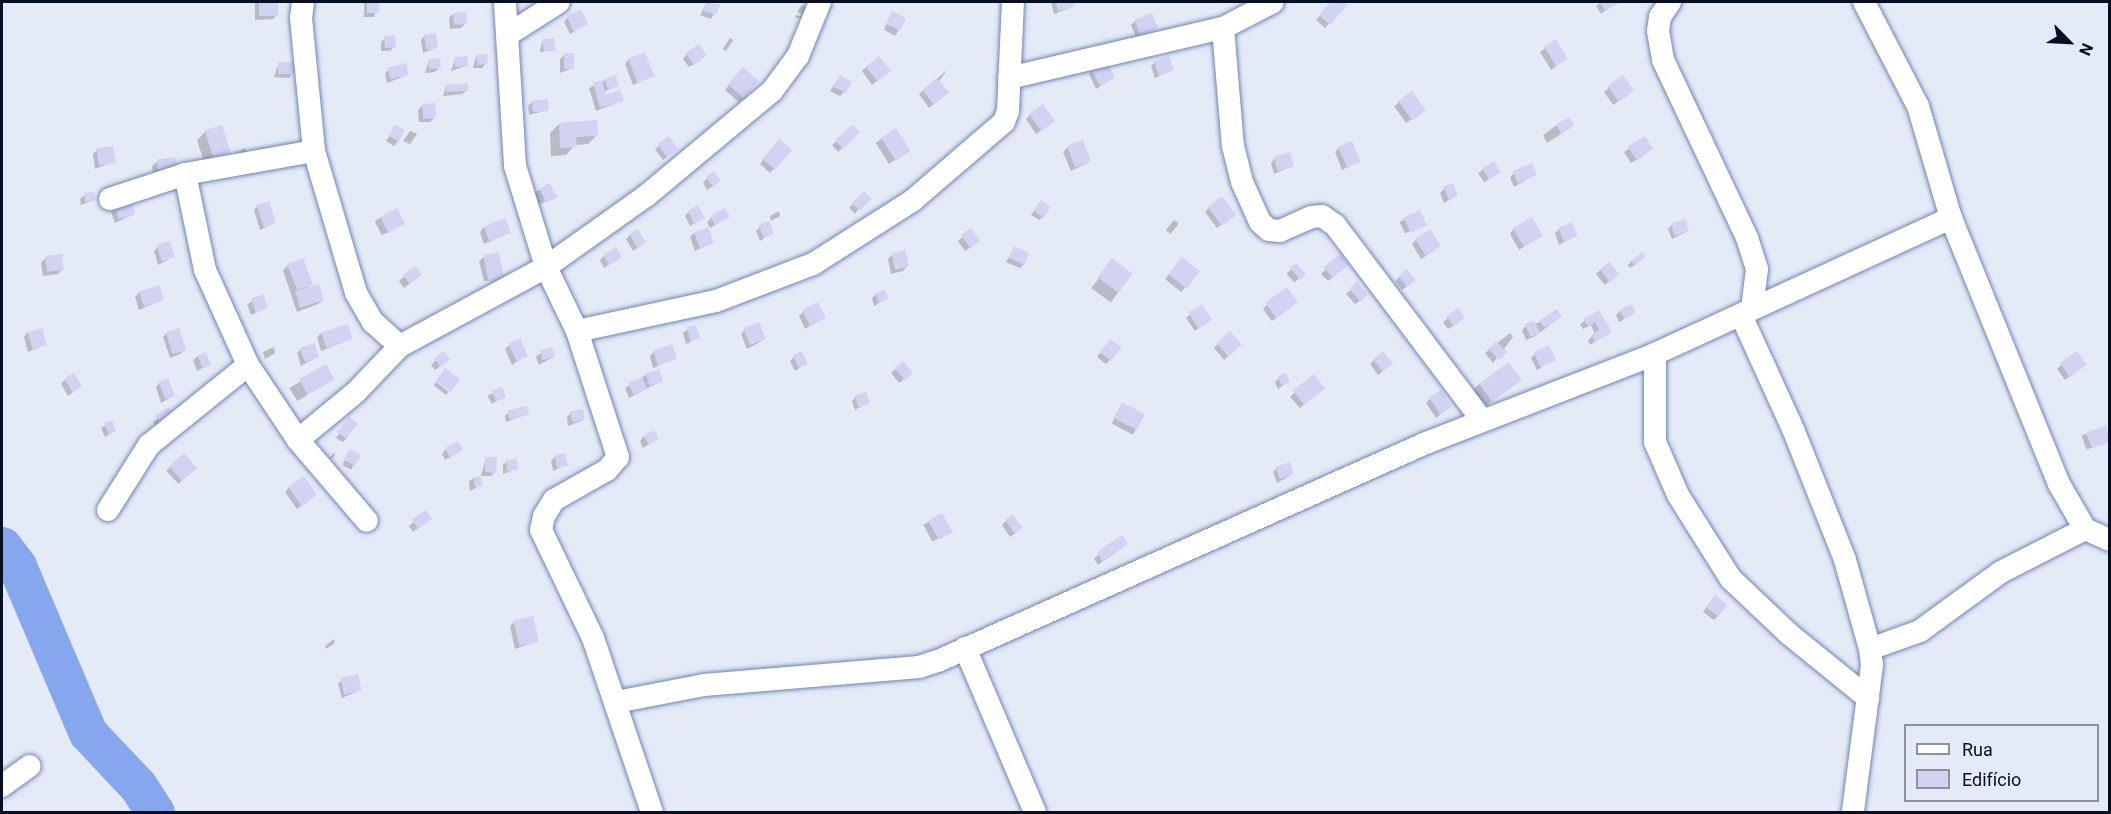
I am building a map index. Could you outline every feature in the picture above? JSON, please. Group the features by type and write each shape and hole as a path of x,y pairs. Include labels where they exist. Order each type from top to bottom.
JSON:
{"street":[{"path":"303,2 314,151 356,293 374,322 400,346"},
{"path":"505,2 510,34 514,166 546,267 577,331 618,457 607,470 554,500 543,516 541,530 593,638 652,813"},
{"path":"510,34 559,2"},
{"path":"298,440 356,392 400,346 546,267 646,196 772,91 798,56 820,2"},
{"path":"577,331 716,301 813,264 912,201 995,131 1008,111 1013,2"},
{"path":"1009,78 1222,28 1273,2"},
{"path":"1670,2 1660,17 1658,32 1662,60 1747,238 1757,269 1747,312 1845,560 1870,649 1868,698 1853,813"},
{"path":"1864,2 1918,106 1952,218 2059,484 2085,529 2109,540"},
{"path":"1222,28 1233,146 1242,182 1260,222 1269,230 1280,231 1311,217 1322,216 1335,225 1482,420"},
{"path":"110,199 185,174 314,151"},
{"path":"185,174 205,270 248,364 298,440 367,521"},
{"path":"616,702 704,685 919,668 1482,420 1655,354 1952,218"},
{"path":"1655,354 1654,442 1678,495 1731,579 1789,634 1868,698"},
{"path":"108,510 149,445 248,364"},
{"path":"1870,649 1920,631 2001,573 2085,529"},
{"path":"965,648 1035,813"},
{"path":"2,786 30,766"}],"building":[{"path":"259,2 278,2 278,16 259,16"},
{"path":"367,2 379,2 379,13 367,13"},
{"path":"707,2 720,5 716,15 703,11"},
{"path":"1056,2 1074,2 1075,6 1058,11"},
{"path":"1330,2 1348,4 1330,25 1319,15"},
{"path":"1599,2 1619,2 1606,11"},
{"path":"581,9 588,24 574,31 566,16"},
{"path":"892,11 906,18 900,31 886,23"},
{"path":"466,12 467,24 454,25 453,13"},
{"path":"1152,13 1158,29 1140,36 1134,20"},
{"path":"436,33 438,48 426,50 424,35"},
{"path":"395,35 396,47 385,48 384,36"},
{"path":"554,38 556,50 544,52 542,40"},
{"path":"1556,39 1568,59 1556,66 1544,46"},
{"path":"699,44 707,56 694,65 686,53"},
{"path":"645,52 654,76 638,83 628,58"},
{"path":"564,53 574,53 574,69 564,69"},
{"path":"487,54 488,64 477,65 476,55"},
{"path":"467,56 468,66 455,67 454,57"},
{"path":"879,56 891,71 878,81 866,67"},
{"path":"1169,56 1174,70 1159,76 1154,61"},
{"path":"440,58 441,68 429,69 428,59"},
{"path":"278,62 295,62 295,74 278,74"},
{"path":"1107,62 1115,78 1100,86 1092,70"},
{"path":"406,63 409,75 390,79 388,68"},
{"path":"743,67 759,81 744,98 728,84"},
{"path":"616,75 619,86 608,89 604,79"},
{"path":"840,75 852,82 846,93 834,86"},
{"path":"1623,75 1634,91 1618,101 1607,86"},
{"path":"937,78 949,93 934,105 922,90"},
{"path":"602,80 606,94 620,90 624,101 600,108 593,83"},
{"path":"468,83 468,91 446,92 446,85"},
{"path":"1412,91 1426,110 1412,120 1398,101"},
{"path":"548,99 549,111 533,112 532,100"},
{"path":"435,103 436,118 423,119 422,104"},
{"path":"1043,104 1055,121 1041,131 1029,114"},
{"path":"1570,117 1574,126 1561,134 1556,124"},
{"path":"597,120 598,136 576,137 577,147 560,148 559,123"},
{"path":"222,125 231,155 214,160 205,130"},
{"path":"395,125 405,130 399,142 389,137"},
{"path":"853,125 860,132 843,149 835,140"},
{"path":"896,128 911,151 896,160 881,138"},
{"path":"669,136 678,149 667,157 658,144"},
{"path":"1645,136 1653,149 1636,159 1628,147"},
{"path":"779,139 792,150 775,170 762,159"},
{"path":"1083,140 1091,162 1075,167 1067,146"},
{"path":"1352,141 1361,162 1347,168 1338,147"},
{"path":"113,146 116,163 99,166 96,149"},
{"path":"1290,152 1294,166 1278,171 1274,157"},
{"path":"176,157 178,171 158,174 156,160"},
{"path":"1494,161 1501,172 1489,179 1482,168"},
{"path":"1532,163 1537,175 1518,183 1513,171"},
{"path":"714,171 721,181 713,187 706,177"},
{"path":"550,183 557,197 547,203 539,188"},
{"path":"1453,183 1458,196 1449,200 1444,187"},
{"path":"864,191 872,199 860,211 852,203"},
{"path":"94,192 96,200 85,202 84,193"},
{"path":"1222,196 1236,215 1222,226 1207,207"},
{"path":"1041,200 1051,207 1043,218 1034,211"},
{"path":"131,201 135,214 119,219 115,206"},
{"path":"269,201 276,223 264,227 257,205"},
{"path":"698,205 705,218 694,224 687,211"},
{"path":"397,208 405,224 388,233 380,217"},
{"path":"725,208 730,217 715,225 710,216"},
{"path":"1420,210 1427,225 1411,233 1404,218"},
{"path":"1532,217 1543,236 1524,247 1513,228"},
{"path":"505,218 511,233 490,241 484,227"},
{"path":"1685,219 1689,231 1675,236 1671,224"},
{"path":"769,221 774,234 764,238 759,225"},
{"path":"1572,222 1578,236 1564,242 1558,228"},
{"path":"708,227 714,243 700,248 694,232"},
{"path":"971,228 980,241 970,248 961,235"},
{"path":"638,229 646,243 637,248 629,234"},
{"path":"1430,229 1441,246 1426,256 1415,239"},
{"path":"170,241 175,257 162,261 157,245"},
{"path":"1014,246 1030,253 1024,265 1009,258"},
{"path":"616,247 622,257 609,265 603,255"},
{"path":"905,250 909,267 895,270 891,253"},
{"path":"499,252 504,278 488,281 483,255"},
{"path":"1642,252 1646,257 1635,265 1631,261"},
{"path":"62,254 64,270 47,272 45,256"},
{"path":"1340,254 1349,265 1332,278 1324,267"},
{"path":"1182,257 1200,271 1187,288 1168,274"},
{"path":"303,258 313,284 297,290 287,264"},
{"path":"1112,258 1133,274 1118,293 1098,277"},
{"path":"1609,262 1619,274 1610,282 1600,270"},
{"path":"1296,263 1306,274 1300,280 1290,268"},
{"path":"415,266 422,275 410,284 403,275"},
{"path":"1407,269 1416,280 1407,287 1398,276"},
{"path":"1357,282 1368,295 1360,301 1349,288"},
{"path":"319,284 324,300 300,308 295,291"},
{"path":"159,285 164,300 144,307 139,291"},
{"path":"1287,287 1298,302 1276,318 1265,303"},
{"path":"885,290 888,300 878,302 875,293"},
{"path":"263,294 268,308 256,313 251,298"},
{"path":"818,302 826,318 810,326 802,310"},
{"path":"1202,304 1212,320 1198,329 1188,312"},
{"path":"1631,304 1636,313 1624,319 1620,310"},
{"path":"1458,308 1465,318 1453,326 1447,316"},
{"path":"1557,309 1562,317 1544,328 1539,320"},
{"path":"1599,310 1612,332 1595,342 1591,335 1599,330 1595,322 1588,326 1583,319"},
{"path":"1534,320 1540,333 1531,337 1525,324"},
{"path":"759,322 766,339 750,345 743,328"},
{"path":"348,324 353,339 326,348 321,333"},
{"path":"696,325 700,338 690,341 687,327"},
{"path":"42,328 47,345 33,349 28,332"},
{"path":"179,328 186,350 173,354 166,332"},
{"path":"1230,331 1242,345 1228,356 1216,343"},
{"path":"520,338 528,356 516,362 508,343"},
{"path":"1110,339 1121,347 1111,361 1100,353"},
{"path":"1496,341 1507,352 1500,360 1488,349"},
{"path":"314,343 319,357 305,362 300,348"},
{"path":"672,344 677,359 658,365 653,350"},
{"path":"1549,345 1556,360 1541,368 1534,352"},
{"path":"552,347 555,357 542,360 540,351"},
{"path":"443,351 450,359 441,367 434,359"},
{"path":"802,351 808,364 799,368 793,355"},
{"path":"1383,351 1393,364 1383,372 1373,359"},
{"path":"2077,351 2087,365 2070,377 2060,363"},
{"path":"206,352 211,365 203,368 198,355"},
{"path":"903,361 913,373 905,380 895,368"},
{"path":"1509,362 1522,380 1492,402 1479,384"},
{"path":"326,364 335,380 308,395 299,379"},
{"path":"445,368 460,379 451,392 436,381"},
{"path":"659,369 663,381 650,386 646,373"},
{"path":"74,373 82,387 72,392 64,379"},
{"path":"1286,373 1290,382 1282,386 1278,377"},
{"path":"1314,374 1325,388 1304,405 1293,391"},
{"path":"642,377 647,389 633,395 628,383"},
{"path":"168,378 175,396 165,399 159,382"},
{"path":"502,387 506,397 496,401 492,391"},
{"path":"1441,390 1452,407 1440,414 1429,398"},
{"path":"866,392 870,403 859,407 855,396"},
{"path":"1122,402 1145,414 1137,430 1114,418"},
{"path":"527,406 529,415 510,419 508,410"},
{"path":"169,407 176,418 162,427 155,415"},
{"path":"583,409 585,420 572,422 570,411"},
{"path":"349,417 358,424 346,439 337,432"},
{"path":"112,420 116,431 109,434 104,423"},
{"path":"2106,425 2110,442 2092,448 2086,433"},
{"path":"654,430 659,439 648,445 644,436"},
{"path":"458,441 463,450 450,457 445,448"},
{"path":"350,449 361,456 355,466 344,459"},
{"path":"184,453 197,468 182,481 169,466"},
{"path":"565,453 568,466 557,468 554,455"},
{"path":"485,457 497,457 496,473 485,472"},
{"path":"517,459 518,470 507,471 506,460"},
{"path":"1290,462 1294,474 1280,479 1276,467"},
{"path":"304,476 317,495 301,506 288,487"},
{"path":"481,476 483,486 475,487 473,478"},
{"path":"426,510 432,519 418,529 412,520"},
{"path":"942,513 953,532 939,540 928,521"},
{"path":"1013,514 1023,528 1015,534 1005,520"},
{"path":"1122,535 1128,544 1102,561 1096,552"},
{"path":"1715,595 1728,605 1718,617 1706,607"},
{"path":"533,616 539,641 519,646 514,620"},
{"path":"358,674 362,691 344,695 340,678"}],"waterway":[{"path":"2,546 17,566 88,733 138,786 155,812"}]}
